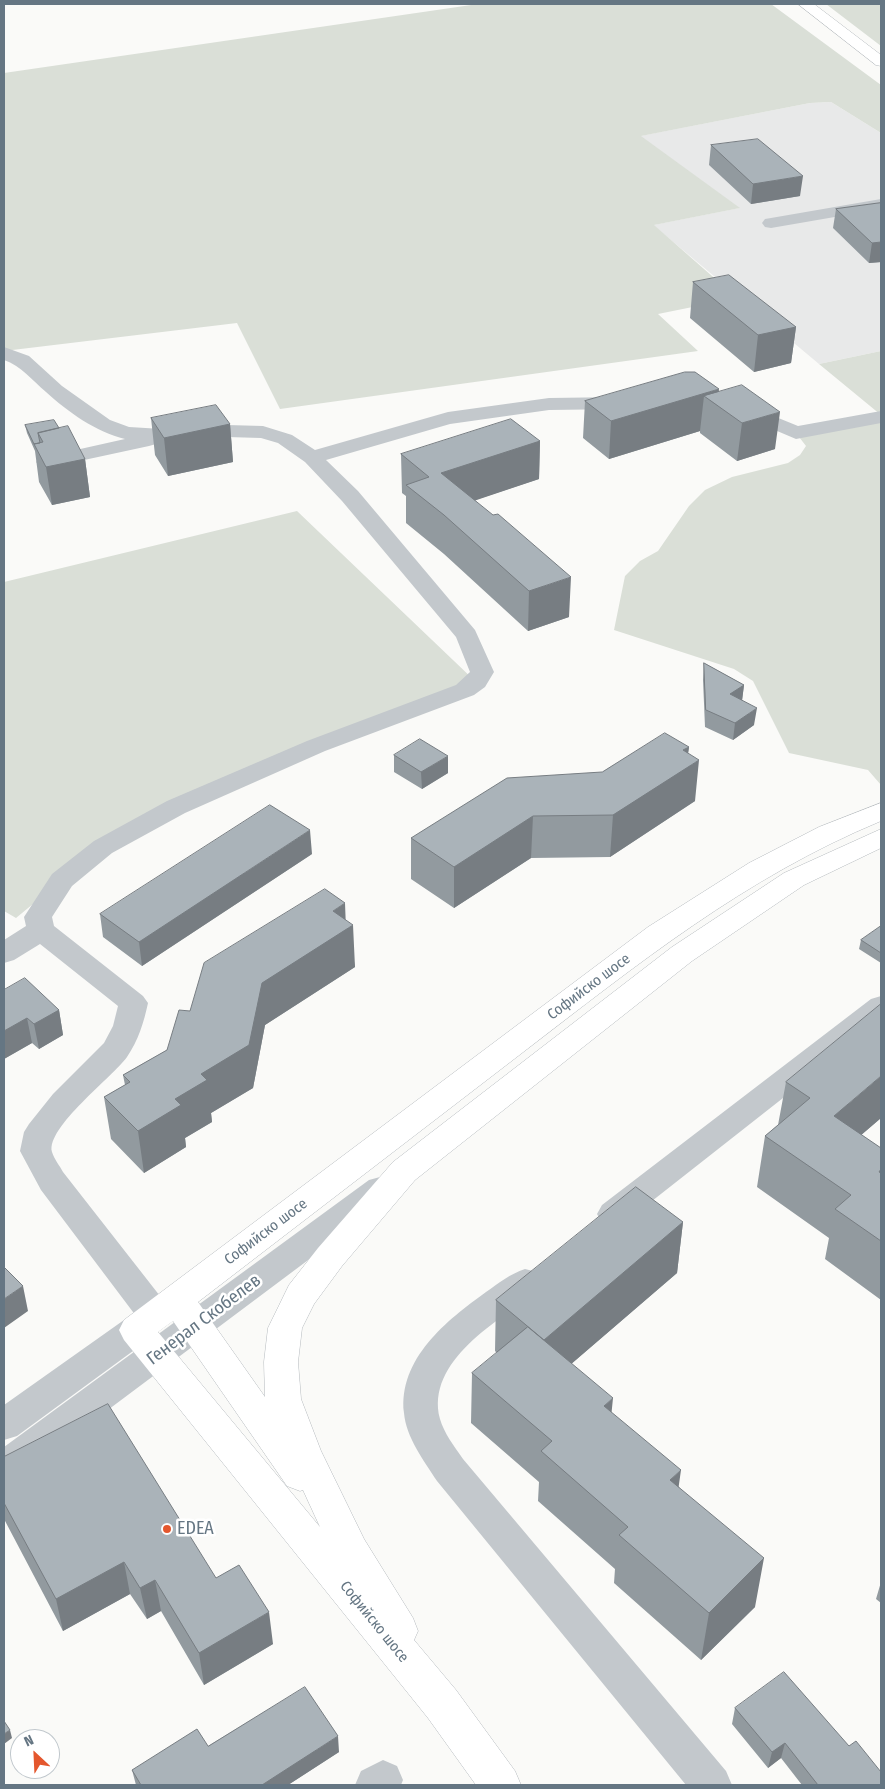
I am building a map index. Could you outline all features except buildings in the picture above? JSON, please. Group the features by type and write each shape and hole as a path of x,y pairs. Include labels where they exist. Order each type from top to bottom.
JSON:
{"main road":[{"path":"806,4 881,62"},
{"path":"826,4 881,46"},
{"name":"Софийско шосе","path":"502,1785 164,1325 658,934 759,869 828,833 881,811"},
{"name":"Софийско шосе","path":"348,1544 304,1453 283,1399 281,1362 285,1328 301,1295 330,1257 404,1171 689,948 794,878 881,838"},
{"path":"164,1325 348,1544 442,1704"}],"street":[{"path":"770,223 881,204"},
{"path":"4,353 22,360 55,390 103,424 126,433 162,435 227,431 263,432 286,439 312,458 350,496 467,635 482,672 476,682 466,690 316,746 176,807 103,847 62,880 38,917 41,930 133,1003 128,1026 116,1050 64,1102 40,1132 36,1151 52,1181 164,1325"},
{"path":"312,458 448,418 549,404 642,402"},
{"path":"727,406 753,413 796,433 881,417"},
{"path":"43,462 149,440 162,435"},
{"path":"4,953 41,930"},
{"path":"592,1230 881,1006"},
{"name":"Генерал Скобелев","path":"4,1425 404,1171"},
{"path":"552,1260 451,1339 440,1352 422,1383 421,1412 432,1440 450,1470 712,1785"},
{"name":"Генерал Скобелев","path":"4,1467 164,1325"}],"shaded area":[{"path":"478,4 771,4 881,85 881,133 831,102 810,103 641,136 740,208 654,225 737,298 658,314 698,351 280,409 237,323 4,351 4,73"},
{"path":"826,4 881,4 881,46"},
{"path":"831,102 881,133 881,351 819,364 653,225 739,208 640,136 810,103"},
{"path":"881,351 881,415 819,364"},
{"path":"881,417 881,785 868,770 789,753 753,681 734,669 614,630 625,576 640,561 658,551 689,506 705,490 732,477 788,463 800,455 806,446 796,433"},
{"path":"297,511 476,682 176,807 62,880 16,918 4,911 4,582"}],"place":[{"name":"EDEA","path":"167,1529"}]}
